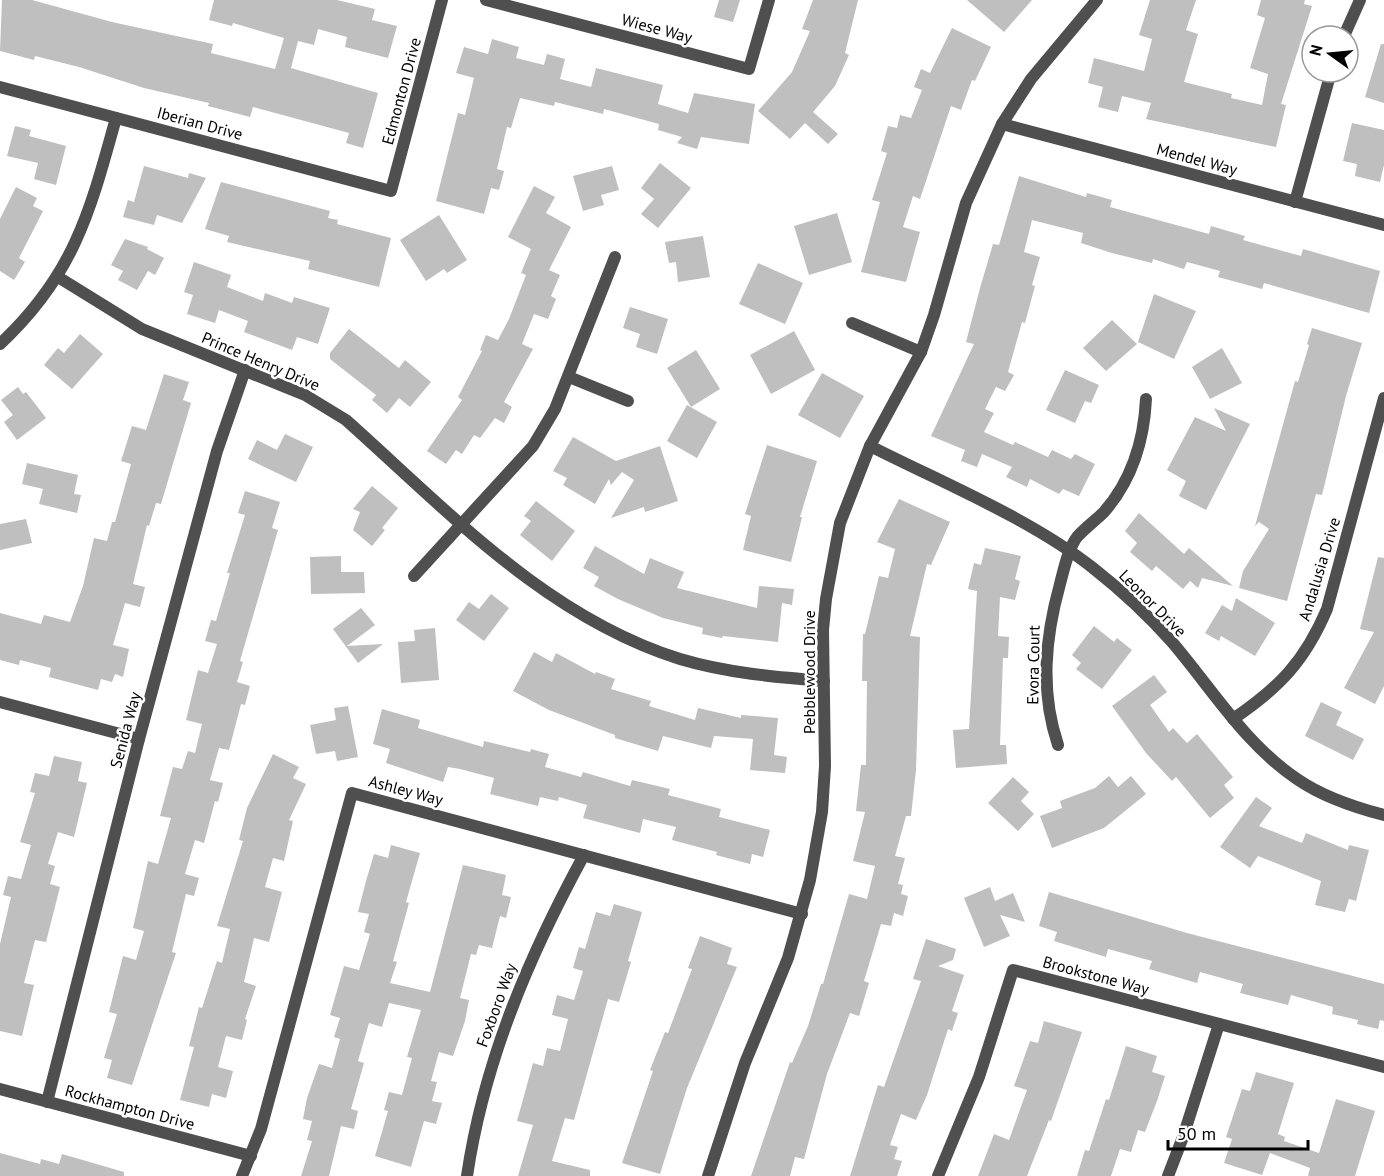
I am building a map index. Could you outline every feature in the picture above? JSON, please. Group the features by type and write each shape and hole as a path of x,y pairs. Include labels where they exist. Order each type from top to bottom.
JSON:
{"street":[{"name":"Edmonton Drive","path":"391,191 442,0"},
{"name":"Wiese Way","path":"486,0 749,69 769,0"},
{"name":"Pebblewood Drive","path":"708,1176 741,1073 788,958 802,914 815,857 822,812 825,766 823,630 833,553 856,478 870,446 921,352 966,203 1002,124 1031,79 1097,0"},
{"path":"1349,24 1360,0"},
{"path":"1295,202 1328,84"},
{"name":"Iberian Drive","path":"0,87 391,191"},
{"path":"0,344 40,303 58,277 78,240 90,211 116,118"},
{"name":"Mendel Way","path":"1002,124 1384,225"},
{"path":"414,576 533,446 555,410 615,257"},
{"name":"Prince Henry Drive","path":"58,277 142,329 305,395 346,420 522,576 562,605 634,642 680,659 728,671 824,681"},
{"path":"852,323 921,352"},
{"name":"Senida Way","path":"47,1102 139,739 217,451 245,370"},
{"path":"569,377 628,400"},
{"name":"Andalusia Drive","path":"1233,719 1265,698 1285,679 1316,635 1327,609 1384,398"},
{"name":"Evora Court","path":"1058,745 1050,721 1046,695 1048,626 1077,538 1112,501 1134,463 1145,421 1146,399"},
{"name":"Leonor Drive","path":"870,446 1032,528 1071,552 1134,603 1171,642 1233,719 1266,755 1296,779 1355,807 1384,815"},
{"path":"0,702 139,739"},
{"name":"Ashley Way","path":"242,1176 251,1156 352,792 802,914"},
{"name":"Foxboro Way","path":"467,1176 485,1091 503,1030 525,971 584,855"},
{"name":"Brookstone Way","path":"938,1176 979,1077 1012,970 1384,1067"},
{"path":"1168,1176 1184,1137 1219,1024"},
{"name":"Rockhampton Drive","path":"0,1089 251,1156"}],"building":[{"path":"2,0 32,0 112,22 213,44 211,53 275,69 284,38 233,23 232,26 209,20 214,0 337,0 375,9 372,20 397,26 388,58 345,47 347,37 318,29 314,45 298,41 291,68 378,93 363,148 346,143 349,133 253,107 250,117 208,106 209,103 144,88 79,67 35,56 34,60 0,51"},
{"path":"719,0 740,0 733,22 714,17"},
{"path":"813,0 858,0 845,53 849,55 835,86 813,112 838,134 828,144 805,123 790,139 758,111 792,72 810,31 802,29"},
{"path":"967,0 1032,0 1004,32"},
{"path":"1150,0 1196,0 1186,30 1198,34 1184,82 1232,94 1231,98 1262,105 1268,74 1250,68 1265,18 1257,15 1261,0 1305,0 1304,4 1312,6 1306,24 1300,24 1300,44 1281,104 1286,105 1276,147 1146,119 1151,103 1122,96 1118,112 1098,107 1103,87 1088,83 1094,58 1144,71 1152,39 1139,35"},
{"path":"952,28 991,47 975,81 972,80 961,110 951,106 920,199 913,196 903,227 920,232 906,282 861,272 880,202 872,200 887,153 881,151 888,126 897,128 900,115 911,118 922,90 914,87 921,69 930,73"},
{"path":"492,39 519,47 516,58 544,65 547,54 565,59 560,79 591,87 596,68 663,85 658,104 688,113 694,93 755,104 749,144 701,137 697,149 677,143 682,137 658,130 659,124 604,109 603,114 555,102 554,106 520,98 511,128 507,127 497,169 504,171 499,190 491,188 484,214 436,201 458,113 465,115 474,78 456,73 464,47 488,54"},
{"path":"1381,44 1384,44 1384,103 1365,97"},
{"path":"1352,123 1384,130 1384,165 1380,182 1355,176 1357,164 1343,161"},
{"path":"15,126 31,130 29,136 66,146 56,185 34,179 38,163 7,156"},
{"path":"660,163 691,188 658,228 641,214 654,199 641,188"},
{"path":"144,166 188,178 189,173 206,178 182,223 157,215 154,225 123,217 128,200 134,202"},
{"path":"612,166 619,190 601,195 604,205 583,211 573,176"},
{"path":"1019,176 1086,197 1087,193 1112,200 1110,207 1209,234 1211,226 1245,236 1243,240 1301,256 1303,249 1380,271 1369,313 1264,283 1262,289 1218,277 1220,271 1187,262 1184,269 1153,259 1152,263 1112,253 1081,243 1083,233 1032,220 1024,252 1040,257 1032,285 1035,286 1008,372 1014,375 1005,391 996,387 985,409 994,413 984,432 1013,445 1015,442 1048,457 1052,450 1071,459 1075,454 1095,464 1079,496 1063,489 1059,494 1030,479 1027,487 1006,477 1012,467 982,454 977,467 961,461 965,450 931,436 974,344 966,342 980,288 993,244 999,245"},
{"path":"221,182 330,211 328,218 338,220 337,224 391,238 379,287 308,269 310,261 227,242 229,236 205,229"},
{"path":"534,186 555,197 546,213 571,227 549,270 560,275 551,296 556,299 548,319 534,314 522,344 533,349 504,402 512,407 504,423 495,418 480,438 474,435 462,454 456,450 446,464 427,451 462,400 458,397 482,351 480,350 486,335 498,340 509,319 526,275 521,273 531,249 508,237"},
{"path":"16,187 37,198 33,206 43,211 19,258 25,262 14,280 0,271 0,219"},
{"path":"837,213 852,262 809,275 794,226"},
{"path":"439,215 467,260 447,273 444,269 426,281 400,240"},
{"path":"703,236 710,277 678,282 676,262 669,263 665,242"},
{"path":"125,239 148,247 147,249 164,258 155,275 148,271 137,290 118,280 123,271 111,265"},
{"path":"194,262 231,275 227,287 263,301 265,293 292,303 294,297 330,308 318,344 297,337 292,350 244,332 248,321 219,310 215,323 187,314 193,295 184,292"},
{"path":"758,263 803,283 785,324 739,304"},
{"path":"1154,294 1196,311 1174,359 1138,342"},
{"path":"630,307 668,319 657,354 636,347 640,334 623,328"},
{"path":"1112,320 1137,344 1106,371 1083,348"},
{"path":"1312,328 1362,343 1346,396 1322,495 1316,494 1287,601 1239,588 1243,571 1269,529 1259,522 1255,526 1295,381 1298,382 1309,345 1307,344"},
{"path":"349,329 399,368 405,360 431,382 410,407 399,398 387,413 372,400 376,395 330,359 330,353"},
{"path":"794,331 815,370 771,394 750,355"},
{"path":"80,334 103,354 72,389 44,365 58,348 64,353"},
{"path":"1222,348 1242,383 1210,399 1192,367"},
{"path":"696,350 720,389 691,407 667,368"},
{"path":"1065,370 1099,385 1091,403 1085,401 1075,423 1046,410"},
{"path":"822,373 864,396 840,438 798,415"},
{"path":"164,374 189,382 183,400 191,403 161,504 156,503 149,526 147,525 133,584 145,587 140,607 125,603 113,645 129,649 123,677 115,674 112,682 101,679 98,690 49,677 51,668 20,660 19,665 0,660 0,613 41,624 44,615 70,622 83,586 94,538 107,541 112,522 115,522 131,464 121,461 132,426 146,430"},
{"path":"18,387 23,394 26,392 46,418 17,440 4,422 13,415 1,400"},
{"path":"687,405 717,422 697,458 667,441"},
{"path":"1214,408 1250,424 1206,510 1179,496 1186,481 1167,470 1195,417 1226,431"},
{"path":"285,434 313,447 296,482 248,459 257,440 277,450"},
{"path":"573,437 616,461 660,446 678,501 645,512 644,507 611,518 634,480 622,472 611,485 609,479 595,504 563,485 567,478 553,471"},
{"path":"767,445 817,461 800,517 802,517 791,562 743,550 751,516 745,514"},
{"path":"27,463 78,475 74,494 81,495 77,513 39,504 43,489 22,484"},
{"path":"372,486 398,508 382,528 385,530 372,546 353,530 360,512 353,509"},
{"path":"245,491 280,502 272,528 278,530 240,661 243,662 237,682 250,686 245,705 241,704 229,750 219,748 210,780 223,783 218,802 215,801 204,843 195,840 185,874 199,878 194,896 186,894 172,952 176,953 132,1085 107,1078 112,1060 104,1058 117,1014 109,1012 123,956 136,960 144,931 133,928 148,861 158,864 171,818 160,816 173,767 182,769 188,751 195,753 202,724 186,720 198,670 208,673 217,644 205,641 211,620 216,621 230,573 227,573 245,515 238,513"},
{"path":"899,499 950,522 931,565 927,564 910,636 920,637 916,770 911,816 906,816 895,856 905,858 898,884 903,885 901,894 908,896 903,916 894,913 891,926 881,924 864,981 869,983 859,1016 850,1013 827,1074 804,1159 795,1157 790,1176 751,1176 790,1062 792,1063 808,1026 821,984 823,984 849,894 867,899 875,866 853,861 865,812 856,811 861,765 866,765 867,681 862,681 863,634 865,634 879,576 888,578 895,549 877,542"},
{"path":"536,501 575,531 552,561 520,535 531,521 524,516"},
{"path":"1139,513 1184,554 1189,548 1233,586 1202,578 1198,588 1190,581 1183,589 1156,566 1152,571 1130,552 1137,543 1125,531"},
{"path":"26,519 32,543 0,550 0,524"},
{"path":"595,546 644,574 650,558 684,572 677,588 757,608 759,586 794,589 792,605 782,603 778,642 723,636 722,638 702,634 703,628 663,618 618,599 594,586 599,577 583,568"},
{"path":"985,548 1021,556 1015,579 1020,581 1015,600 1000,597 998,636 1009,637 1008,658 1003,658 1000,745 1006,745 1007,764 956,768 953,730 969,729 977,591 968,589 974,563 981,565"},
{"path":"341,556 341,572 364,572 365,593 311,594 310,557"},
{"path":"1378,557 1384,558 1384,686 1375,704 1344,688 1374,632 1360,629"},
{"path":"491,594 509,608 484,641 456,620 469,602 479,609"},
{"path":"1236,598 1275,623 1255,656 1221,636 1219,641 1205,633 1222,605 1232,611"},
{"path":"361,608 375,625 347,646 383,644 358,663 333,629"},
{"path":"1094,626 1114,642 1117,638 1132,650 1102,689 1076,669 1081,663 1072,655"},
{"path":"435,628 439,680 401,683 398,642 415,641 414,630"},
{"path":"534,652 552,662 556,653 595,674 596,672 615,679 611,689 651,701 649,706 695,720 698,708 741,718 741,715 778,718 774,755 787,757 785,773 750,770 753,739 714,736 711,748 663,736 658,751 615,738 615,735 549,710 513,691"},
{"path":"1154,675 1167,692 1150,705 1169,732 1173,728 1187,743 1197,734 1233,777 1224,785 1234,798 1210,818 1176,777 1172,781 1146,753 1112,706"},
{"path":"1321,702 1342,712 1336,725 1364,739 1353,760 1305,736"},
{"path":"348,706 358,757 337,761 335,751 316,754 310,725 336,720 334,708"},
{"path":"382,709 420,720 418,728 483,747 484,741 549,754 545,767 581,777 583,772 630,786 632,780 670,789 668,795 721,809 719,817 770,830 763,857 752,854 750,864 716,855 717,852 672,840 676,827 643,819 640,833 583,818 587,805 559,797 558,801 540,797 538,806 490,794 494,778 460,769 448,767 443,782 386,763 390,749 373,744"},
{"path":"273,754 299,767 293,778 306,784 289,820 293,821 284,861 273,858 265,887 282,892 269,942 254,938 244,982 256,986 245,1019 247,1020 242,1040 226,1036 218,1067 233,1071 226,1098 212,1094 209,1107 180,1100 194,1047 189,1046 199,1007 202,1008 217,961 222,963 230,929 217,926 243,841 239,840 247,808"},
{"path":"54,756 82,762 78,781 87,783 74,837 58,832 48,864 55,866 50,884 60,887 46,942 35,940 24,983 34,985 22,1036 0,1031 0,944 11,897 3,895 8,876 21,879 31,845 20,842 35,793 30,792 35,773 49,776"},
{"path":"1109,776 1118,787 1131,776 1146,794 1104,828 1052,848 1040,816 1062,808 1060,801 1095,788"},
{"path":"1013,777 1029,792 1021,801 1034,814 1018,831 988,803"},
{"path":"1256,797 1272,808 1259,826 1302,843 1306,833 1348,850 1349,845 1369,850 1356,901 1349,899 1345,912 1315,905 1321,881 1258,856 1250,868 1220,847"},
{"path":"391,845 420,853 406,902 409,903 393,961 397,962 390,983 430,992 463,865 506,875 502,895 511,897 506,918 500,916 492,948 479,945 476,955 471,954 460,998 469,1000 465,1021 453,1056 439,1052 431,1081 437,1082 432,1101 442,1103 436,1124 424,1121 411,1167 375,1156 388,1111 384,1110 389,1092 402,1095 412,1058 407,1057 421,1010 389,1003 382,1027 369,1023 358,1061 364,1063 351,1109 358,1111 354,1129 341,1126 329,1176 301,1176 312,1141 307,1140 312,1121 303,1119 307,1098 319,1064 332,1068 340,1039 334,1037 340,1018 330,1015 344,966 359,970 370,934 364,932 369,914 358,912 366,881 374,854 388,858"},
{"path":"990,887 995,901 1013,893 1025,922 1000,915 1010,936 984,947 964,898"},
{"path":"1049,892 1187,933 1384,984 1384,1021 1380,1020 1378,1029 1357,1024 1358,1020 1332,1014 1333,1007 1291,995 1288,1005 1240,993 1243,984 1200,972 1197,983 1149,969 1152,961 1108,949 1106,957 1054,941 1057,932 1039,926"},
{"path":"614,904 642,912 628,961 631,962 619,1002 608,999 574,1120 565,1118 552,1161 590,1170 590,1176 518,1176 533,1125 517,1121 533,1063 543,1066 547,1048 560,1051 568,1019 552,1015 557,995 574,1000 583,971 573,968 579,947 585,949 596,912 610,916"},
{"path":"700,936 732,948 727,964 737,967 687,1088 660,1174 622,1163 653,1071 650,1070 665,1032 668,1033 692,969 688,968"},
{"path":"926,939 956,949 953,960 938,966 964,975 952,1011 958,1013 952,1031 948,1029 927,1095 916,1120 901,1114 890,1145 898,1147 894,1159 902,1161 897,1176 850,1176 878,1085 884,1087 921,981 913,979"},
{"path":"1044,1021 1082,1032 1051,1121 1049,1120 1027,1176 978,1176 994,1134 1009,1140 1027,1090 1014,1086 1030,1041 1038,1043"},
{"path":"1126,1046 1157,1056 1152,1072 1165,1076 1157,1101 1145,1132 1138,1130 1131,1152 1120,1149 1111,1176 1077,1176 1085,1150 1089,1151 1106,1099 1109,1100"},
{"path":"1256,1072 1294,1083 1278,1134 1285,1137 1284,1141 1319,1153 1336,1099 1375,1111 1355,1176 1308,1176 1310,1168 1270,1153 1262,1175 1224,1163 1232,1139 1226,1137 1242,1089 1250,1091"},
{"path":"0,1153 40,1164 41,1159 59,1164 62,1154 124,1172 124,1176 0,1176"}]}
